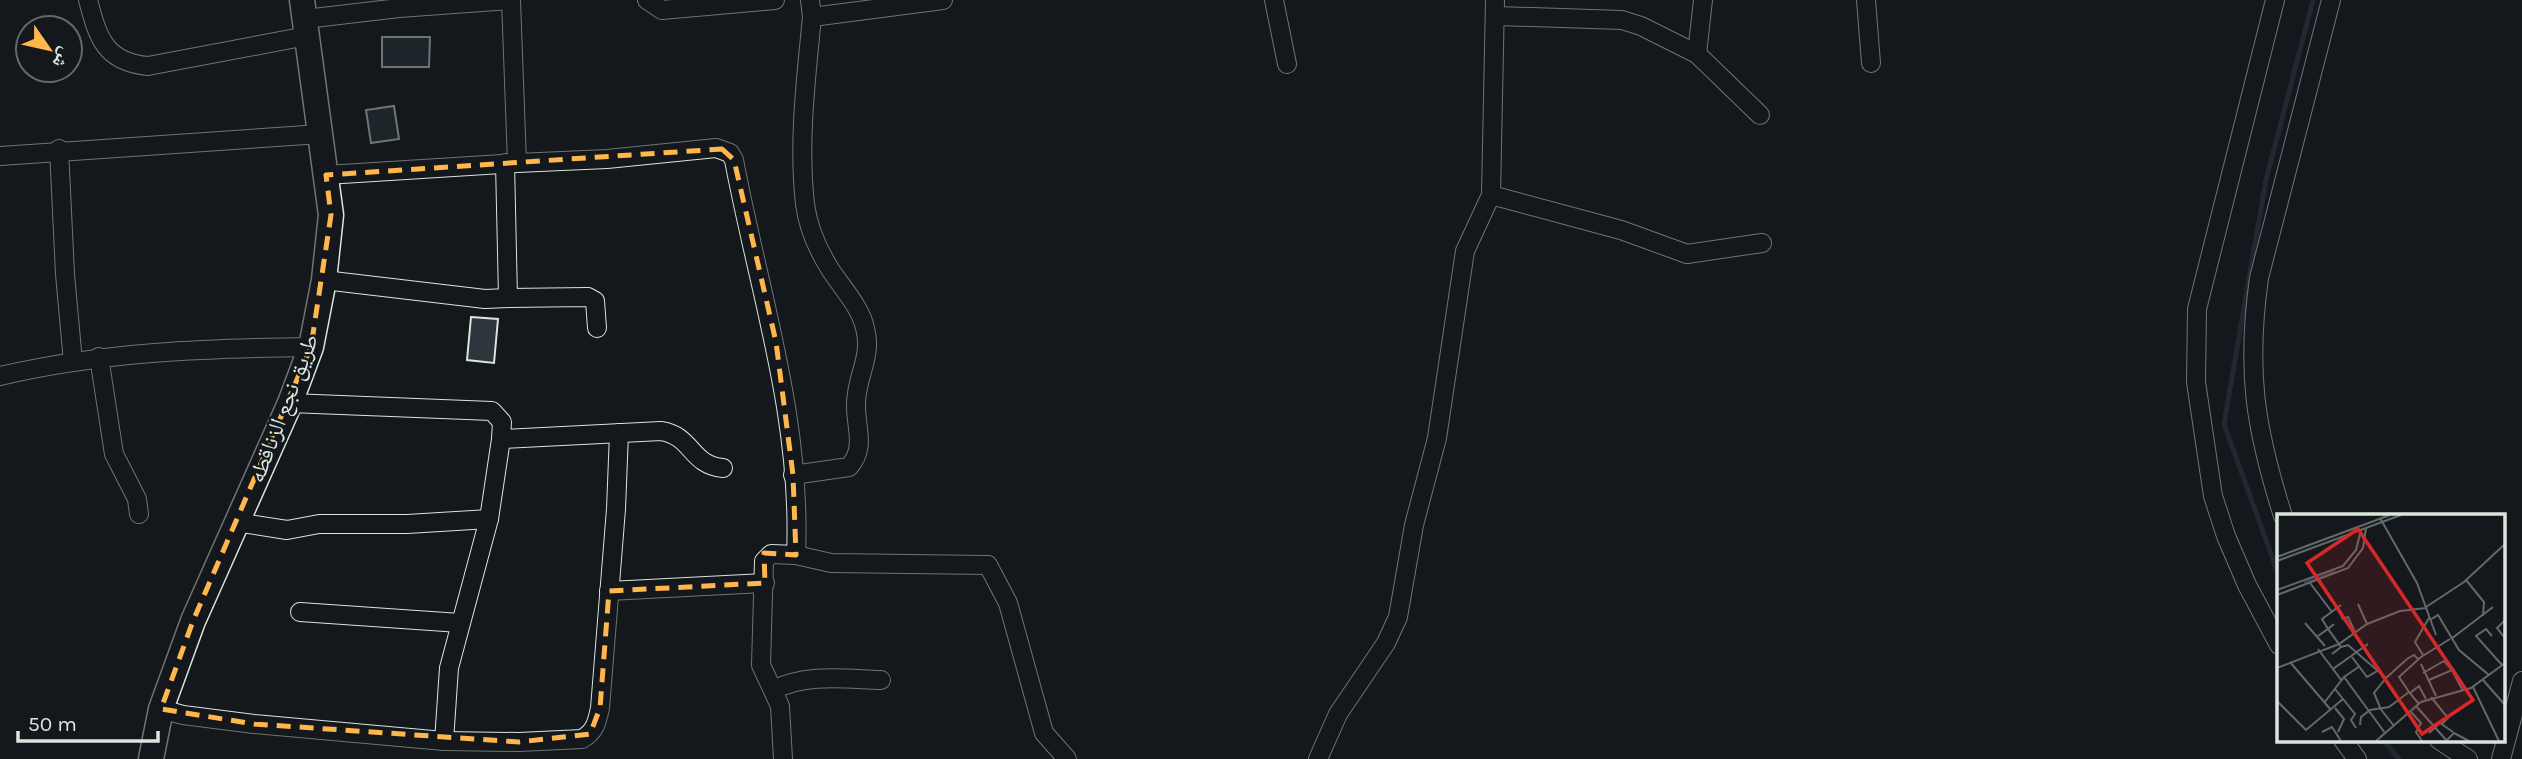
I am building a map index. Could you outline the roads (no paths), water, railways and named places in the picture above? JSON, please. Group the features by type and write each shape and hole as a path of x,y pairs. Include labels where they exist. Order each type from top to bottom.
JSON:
{"street":[{"path":"88,0 102,40 113,56 128,64 148,66 304,18 511,0 508,298"},
{"path":"647,0 662,10 775,0"},
{"path":"793,475 849,467 855,460 860,440 856,399 868,356 862,317 818,246 805,205 803,102 811,9 943,0"},
{"path":"1274,0 1287,64"},
{"path":"1697,54 1703,0"},
{"path":"1857,0 1866,0 1871,63"},
{"path":"2275,0 2197,309 2196,382 2209,472 2223,526 2246,585 2277,641"},
{"path":"2282,514 2255,409 2252,326 2259,278 2331,0"},
{"path":"1318,759 1338,714 1386,643 1398,617 1414,524 1437,438 1465,251 1491,195 1496,8 1622,20 1697,54 1760,116"},
{"name":"طريق نجع الزناقطه","path":"151,759 161,709 192,621 290,403 311,347 324,280 331,215 304,18"},
{"path":"0,156 60,149 321,134"},
{"path":"326,174 607,159 716,148 730,153 776,342 793,475 796,555"},
{"path":"60,149 65,274 73,362"},
{"path":"1491,195 1622,230 1687,254 1762,243"},
{"path":"324,280 485,299 588,297 595,301 597,328"},
{"path":"0,376 99,357 208,348 311,347"},
{"path":"99,357 114,454 137,499 139,514"},
{"path":"290,403 492,411 502,422 489,519 449,668 444,741"},
{"path":"501,439 672,432 686,442 698,460 709,467 723,468"},
{"path":"161,709 183,715 254,724 444,741 582,739 590,734 600,708 619,433"},
{"path":"236,522 287,530 319,524 407,524 489,519"},
{"path":"783,759 780,706 761,664 766,558 771,554 796,555 831,563 988,565 1008,603 1044,733 1068,759"},
{"path":"609,591 765,583"},
{"path":"300,612 460,623"},
{"path":"773,690 787,683 810,679 881,680"},
{"path":"2501,759 2522,681"},
{"path":"2344,742 2357,759"},
{"path":"2442,742 2468,759"}],"waterway":[{"path":"2277,570 2224,424 2266,180 2313,0"},
{"path":"2385,742 2399,759"}]}
